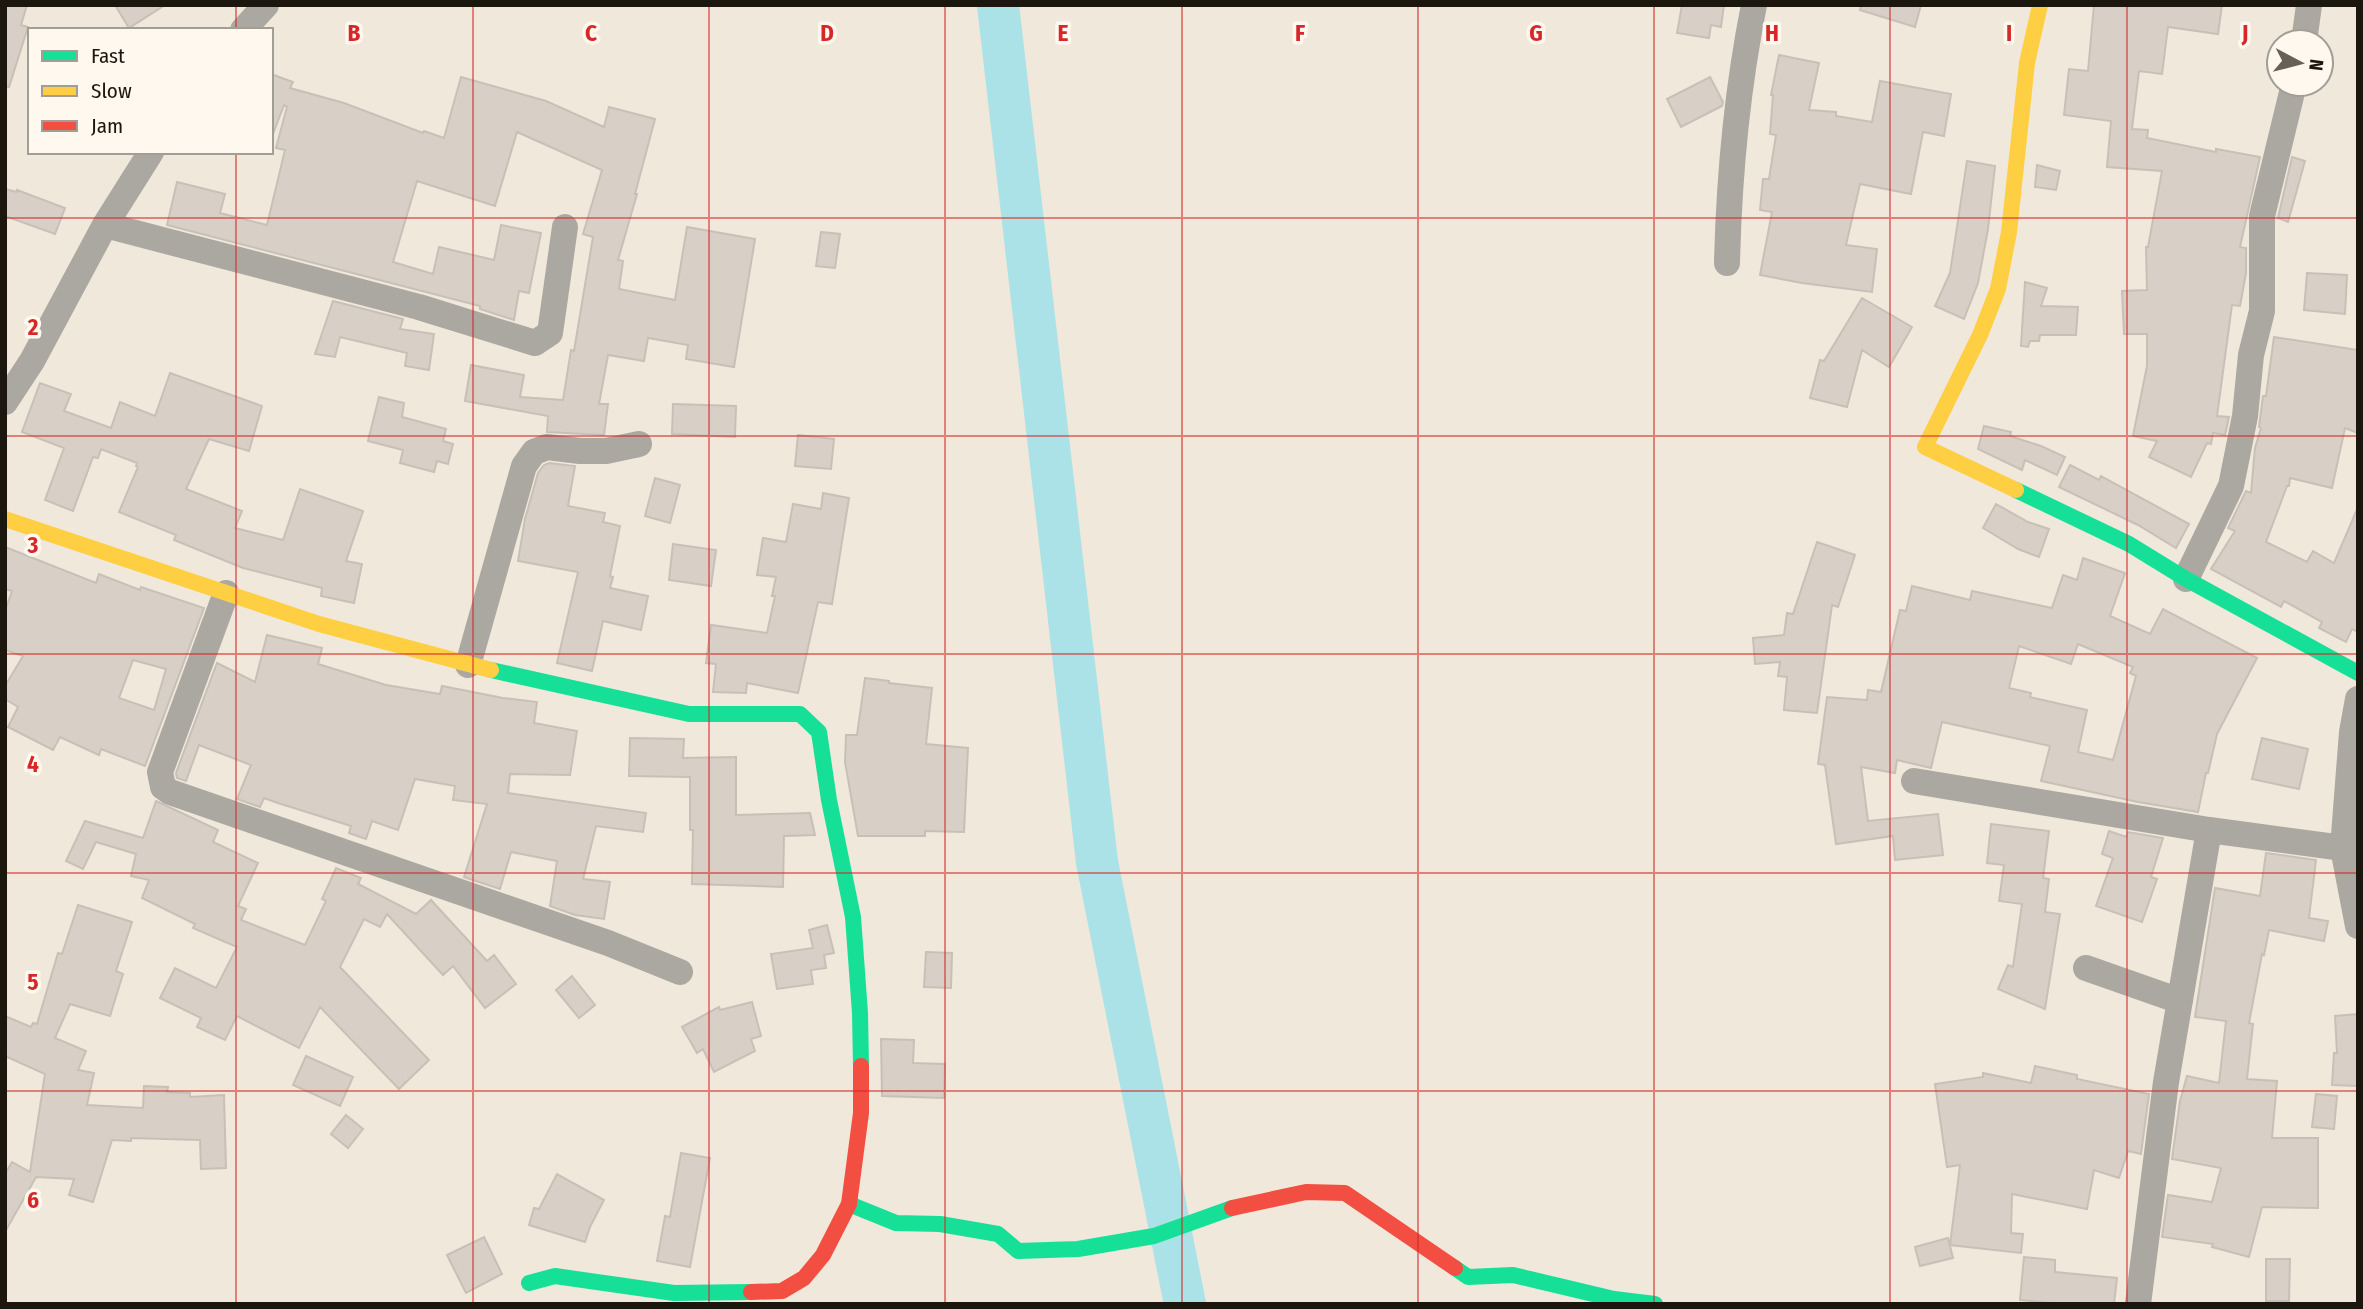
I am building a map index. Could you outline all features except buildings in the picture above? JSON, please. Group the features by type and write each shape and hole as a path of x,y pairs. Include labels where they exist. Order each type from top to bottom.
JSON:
{"street":[{"path":"245,28 266,5"},
{"path":"1727,263 1743,60 1754,5"},
{"path":"2040,5 2027,63 2008,232 1998,289 1980,335 1925,447 2129,544 2186,579 2358,673"},
{"path":"2306,28 2309,5"},
{"path":"2186,579 2231,486 2245,416 2251,355 2262,311 2262,216 2291,98"},
{"path":"5,402 32,361 104,225 150,154"},
{"path":"104,225 419,307 535,342 550,333 565,227"},
{"path":"468,665 524,466 534,452 547,447 606,451 639,444"},
{"path":"5,519 319,624 468,665 689,714 800,715 819,732 829,800 853,917 860,1013 861,1113 849,1204 823,1255 804,1278 782,1291 674,1293 555,1276 529,1283"},
{"path":"226,593 160,772 163,787 170,792 608,943 681,972"},
{"path":"2358,699 2352,732 2343,848 2358,926"},
{"path":"1914,781 2209,830 2343,848"},
{"path":"2138,1304 2166,1082 2209,830"},
{"path":"2085,968 2180,1001"},
{"path":"849,1204 896,1223 940,1224 998,1234 1018,1251 1078,1249 1154,1236 1242,1205 1306,1192 1345,1193 1468,1277 1513,1275 1615,1299 1655,1304"}],"waterway":[{"path":"998,5 1097,862 1185,1304"}],"traffic: fast":[{"path":"2016,490 2129,544 2186,579 2358,673"},
{"path":"491,670 689,714 800,714 819,732 829,800 853,917 861,1066"},
{"path":"849,1204 896,1223 940,1224 998,1234 1018,1251 1078,1249 1154,1236 1232,1208"},
{"path":"1455,1268 1468,1277 1513,1275 1614,1299 1655,1304"},
{"path":"529,1283 555,1276 674,1293 751,1292"}],"traffic: slow":[{"path":"2016,490 1925,447 1980,335 1998,289 2009,232 2027,63 2040,5"},
{"path":"5,519 319,624 491,670"}],"traffic: jam":[{"path":"751,1292 782,1291 804,1278 823,1255 849,1204 861,1113 861,1066"},
{"path":"1232,1208 1306,1192 1345,1193 1455,1268"}]}
